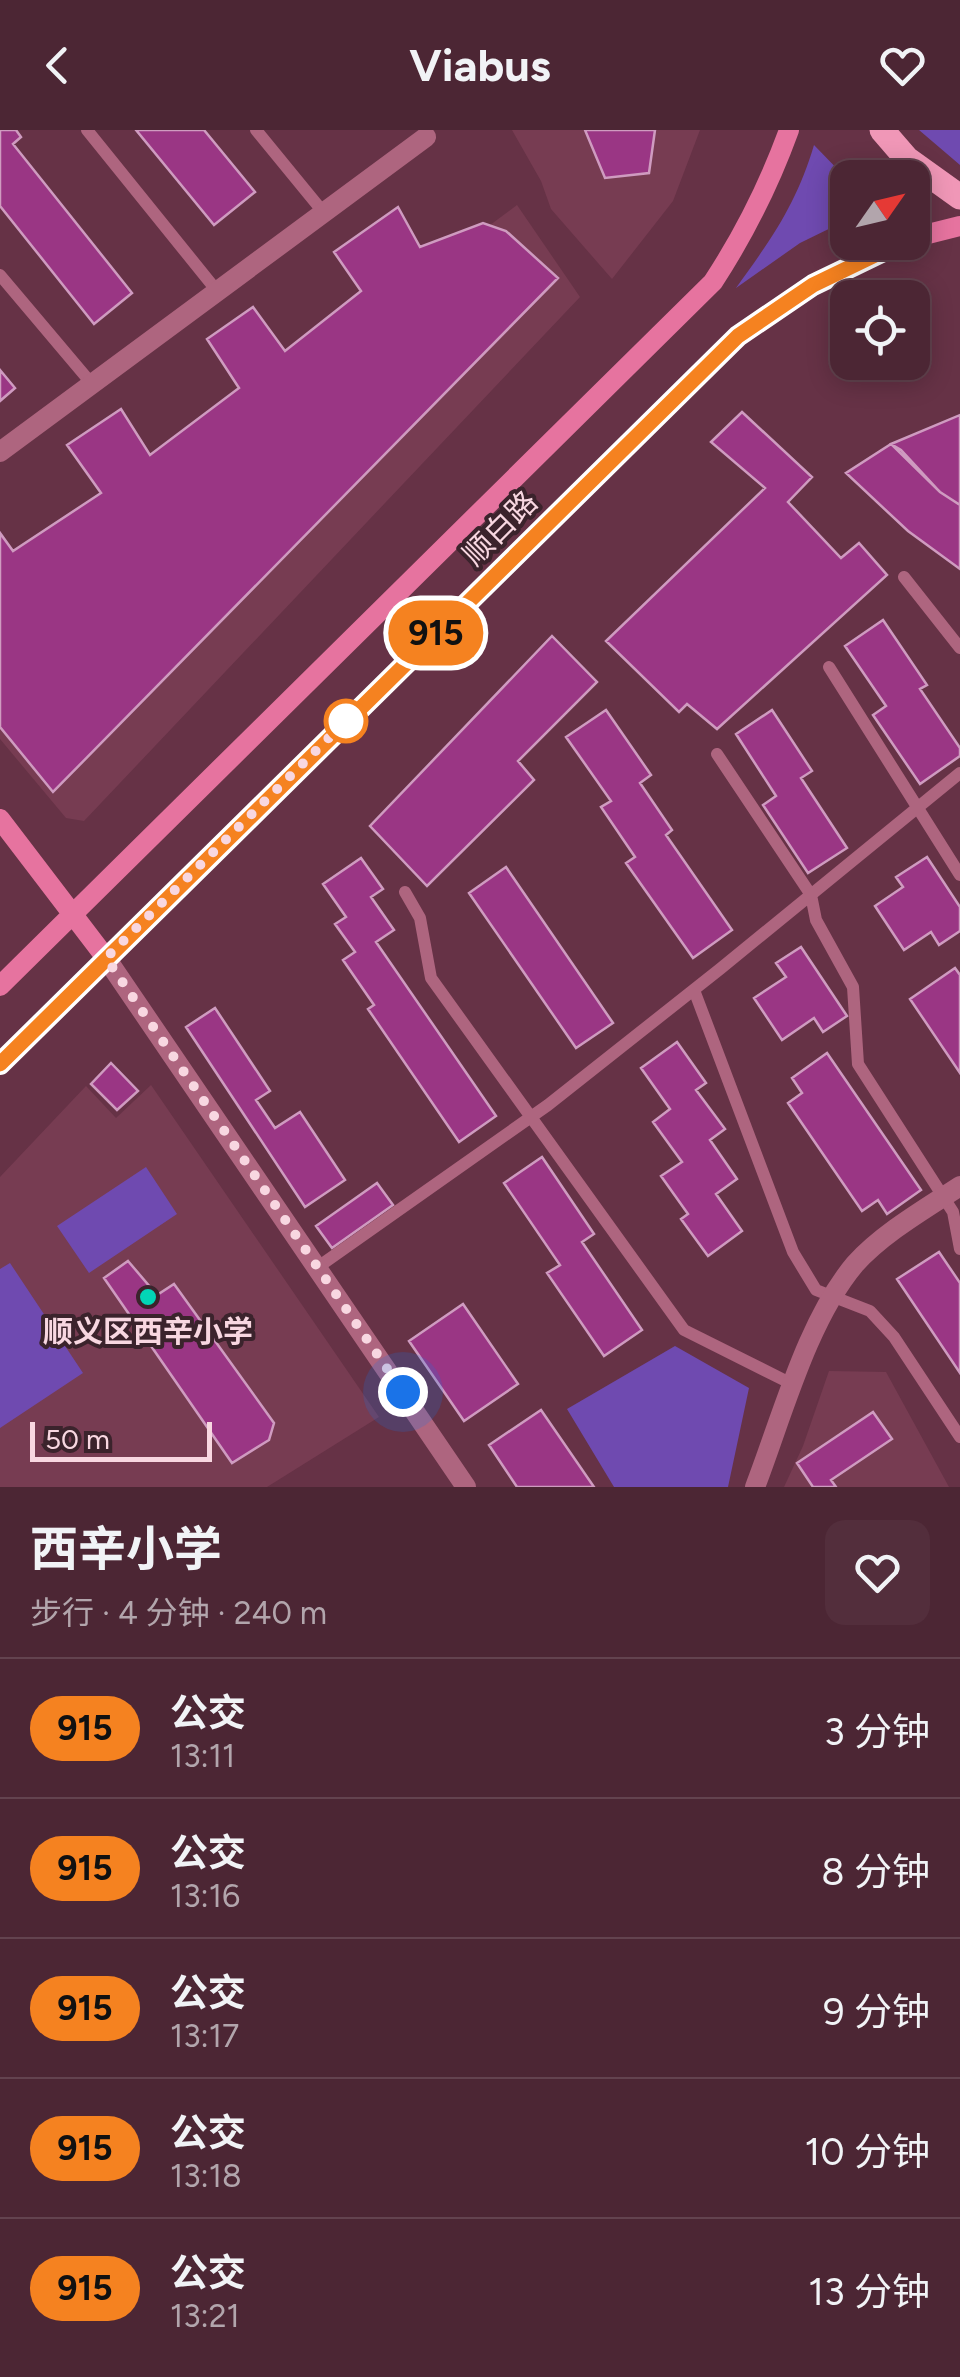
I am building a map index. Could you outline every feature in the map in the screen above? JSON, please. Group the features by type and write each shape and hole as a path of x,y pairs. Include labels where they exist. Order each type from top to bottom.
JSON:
{"main road":[{"name":"顺白路","path":"0,986 713,282 746,232 789,130"},
{"path":"882,130 907,159 960,197"},
{"path":"930,234 960,226"},
{"name":"顺白路","path":"0,1064 738,336 813,285 865,260"},
{"path":"0,820 106,958"}],"street":[{"path":"0,452 426,137"},
{"path":"106,958 466,1487"},
{"path":"754,1487 823,1310 857,1262 952,1192"}],"lane":[{"path":"86,130 217,292"},
{"path":"256,130 324,213"},
{"path":"0,276 92,384"},
{"path":"904,577 960,648"},
{"path":"829,666 960,875"},
{"path":"717,754 811,895 816,920 853,987 858,1064 952,1192 960,1249"},
{"path":"318,1266 531,1118 960,772"},
{"path":"405,892 420,918 431,978 684,1330 794,1385"},
{"path":"694,990 793,1252 816,1290 870,1311 894,1338 960,1437"}],"shaded area":[{"path":"512,130 700,130 673,201 612,279 551,209 541,181"},
{"path":"919,130 960,130 960,165"},
{"path":"814,145 830,161 830,228 800,243 736,288 782,220"},
{"path":"517,205 580,297 84,821 66,818 0,739 0,589"},
{"name":"顺义区西辛小学","path":"151,1085 379,1417 267,1487 0,1487 0,1177 86,1086 116,1118"},
{"path":"146,1167 177,1214 89,1273 57,1226"},
{"path":"10,1263 83,1373 0,1428 0,1269"},
{"path":"675,1346 749,1388 728,1487 614,1487 567,1409"},
{"path":"829,1371 886,1372 949,1487 784,1487"}],"building":[{"path":"0,130 16,130 21,137 13,144 132,293 94,324 0,206"},
{"path":"136,130 204,130 255,192 214,225"},
{"path":"585,130 655,130 649,173 605,178"},
{"path":"398,207 420,247 483,223 506,231 558,278 53,792 0,727 0,533 13,551 101,493 67,445 121,409 150,455 239,388 207,339 253,307 285,351 361,291 334,252"},
{"path":"0,370 15,388 0,401"},
{"path":"742,412 812,477 788,502 841,558 859,543 887,575 717,729 687,704 679,712 606,641 765,488 711,442"},
{"path":"960,415 960,505 940,492 891,444"},
{"path":"891,444 940,492 960,505 960,569 908,531 846,473"},
{"path":"883,620 927,685 920,689 960,748 960,756 920,784 873,715 886,706 845,646"},
{"path":"552,636 597,682 518,761 534,780 427,886 370,826"},
{"path":"606,710 651,775 640,783 672,830 666,835 732,930 693,958 626,863 635,857 601,807 611,801 566,737"},
{"path":"772,710 812,771 801,778 847,848 808,873 763,805 776,796 736,734"},
{"path":"927,857 960,907 960,931 939,945 931,932 904,950 875,906 903,887 896,877"},
{"path":"361,858 383,889 371,897 394,930 376,942 496,1116 459,1142 368,1009 374,1005 343,960 355,952 335,924 346,917 323,884"},
{"path":"506,867 613,1023 576,1048 469,893"},
{"path":"801,947 847,1016 823,1032 814,1018 782,1040 754,998 786,977 776,963"},
{"path":"955,968 960,975 960,1073 910,999"},
{"path":"215,1008 270,1091 256,1100 275,1128 300,1112 345,1180 305,1207 186,1027"},
{"path":"677,1042 706,1083 696,1090 725,1129 710,1140 737,1179 716,1194 742,1231 708,1256 681,1219 688,1214 661,1176 682,1162 653,1122 670,1109 641,1068"},
{"path":"827,1053 921,1190 887,1214 878,1200 862,1211 788,1103 802,1093 792,1078"},
{"path":"111,1063 138,1091 117,1110 91,1084"},
{"path":"542,1157 594,1234 582,1242 642,1330 604,1356 547,1273 560,1265 504,1183"},
{"path":"377,1183 393,1205 332,1248 316,1226"},
{"path":"939,1252 960,1283 960,1373 897,1279"},
{"path":"128,1261 157,1295 174,1284 274,1423 269,1440 232,1463 104,1278"},
{"path":"463,1304 518,1384 464,1421 409,1341"},
{"path":"541,1410 594,1487 517,1487 489,1445"},
{"path":"873,1412 892,1439 831,1480 836,1487 813,1487 797,1463"}],"bus line":[{"name":"915","path":"0,1064 738,336 813,285 864,260"}],"place":[{"name":"顺义区西辛小学","path":"148,1297"}],"route":[{"path":"346,721 350,717 106,958 403,1392"}]}
